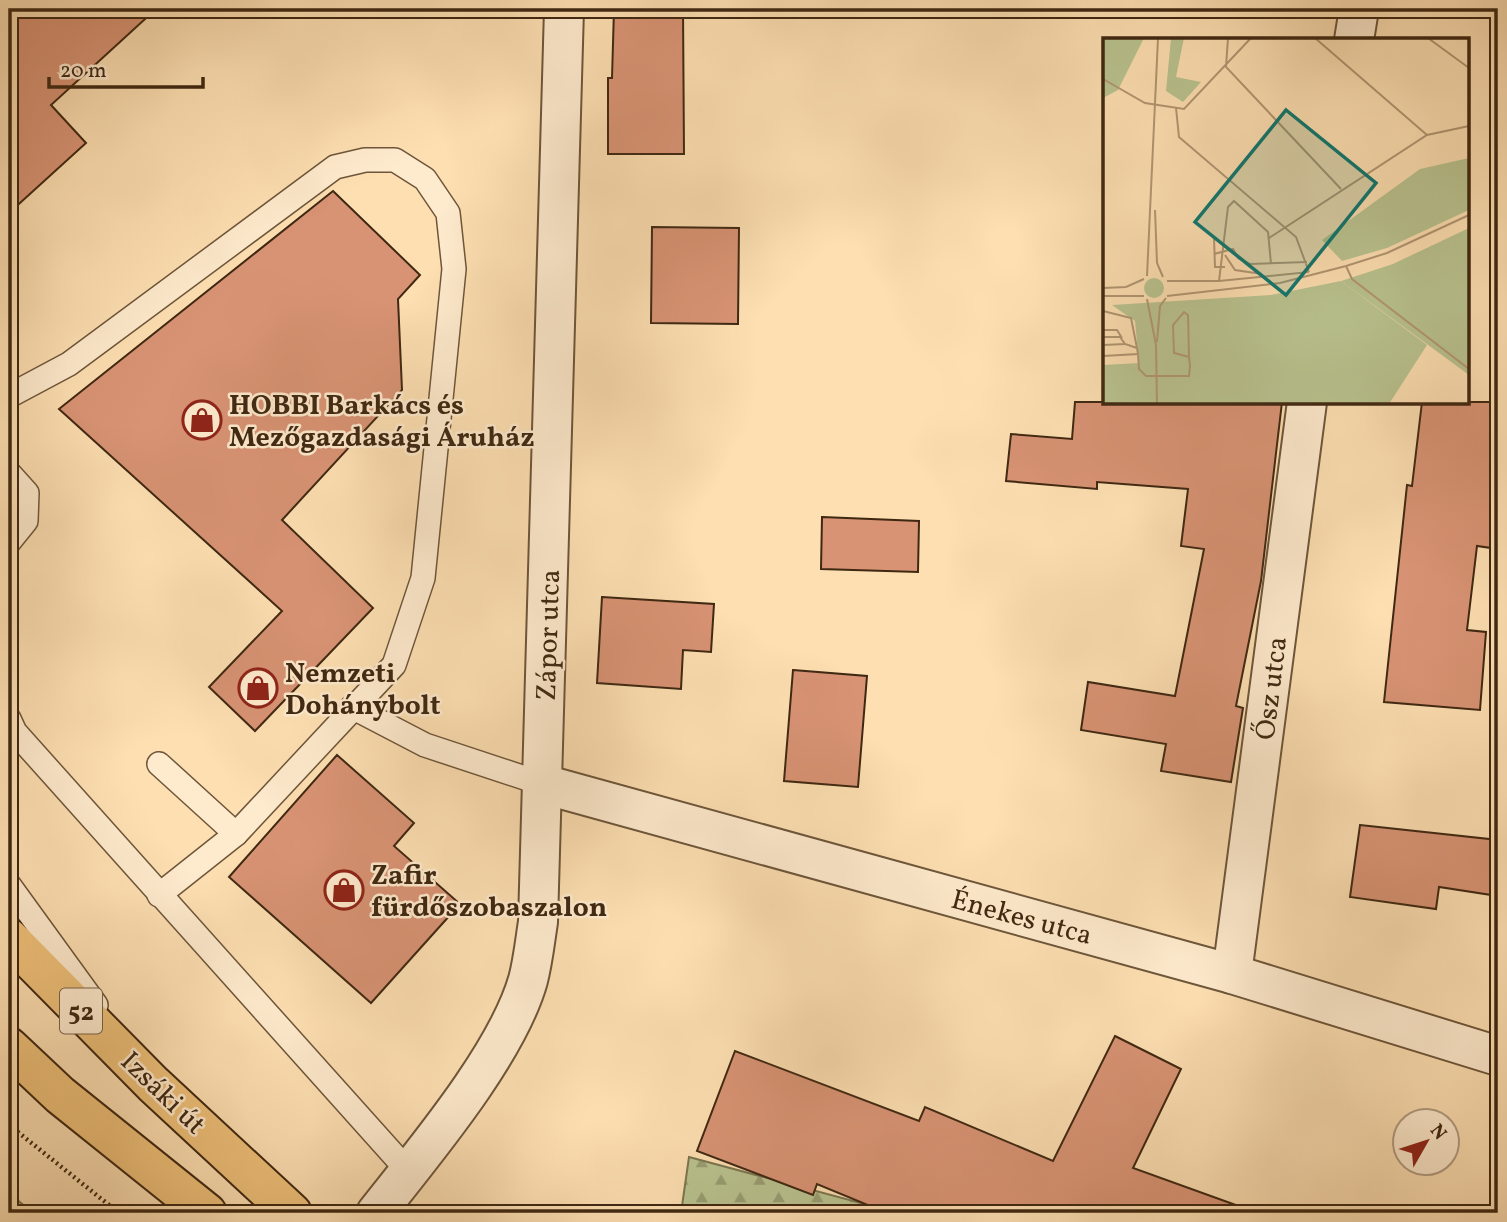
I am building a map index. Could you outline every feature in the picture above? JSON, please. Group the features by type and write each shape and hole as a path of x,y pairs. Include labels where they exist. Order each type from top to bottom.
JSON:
{"main road":[{"name":"Izsáki út","path":"9,938 153,1084 292,1213"},
{"path":"9,1047 60,1095 206,1213"}],"street":[{"name":"Zápor utca","path":"376,1213 470,1087 509,1026 528,980 538,922 564,9"},
{"path":"1354,38 1359,9"},
{"name":"Ősz utca","path":"1232,974 1307,404"},
{"name":"Énekes utca","path":"543,784 1232,974 1498,1056"}],"lane":[{"path":"9,396 69,364 335,167 365,160 395,160 425,179 448,213 454,269 423,578 394,665 236,834 159,895"},
{"path":"9,473 27,493 26,521 9,542"},
{"path":"352,707 425,745 543,784"},
{"path":"9,719 15,732 159,895 409,1171"},
{"path":"159,764 236,834"},
{"path":"9,885 153,1084"}],"path":[{"path":"9,1125 119,1213"}],"green space":[{"path":"689,1157 898,1213 681,1213"},
{"path":"9,1193 33,1213 9,1213"}],"building":[{"path":"9,9 156,9 51,105 86,143 9,213"},
{"path":"614,9 683,9 684,154 608,154 608,78 612,78"},
{"path":"333,191 420,275 398,299 402,390 282,520 373,608 255,731 209,687 282,611 59,409"},
{"path":"652,227 739,228 738,324 651,323"},
{"path":"1075,402 1282,404 1261,581 1236,706 1243,708 1231,782 1161,771 1166,744 1081,730 1088,682 1175,696 1204,549 1181,546 1188,489 1097,482 1097,489 1006,481 1011,434 1072,439"},
{"path":"1498,402 1498,549 1477,546 1467,630 1486,632 1480,710 1384,702 1407,485 1412,486 1422,404"},
{"path":"822,517 919,521 918,572 821,569"},
{"path":"602,597 714,604 711,652 683,650 681,689 597,683"},
{"path":"793,670 867,676 858,787 784,781"},
{"name":"Zafir fürdőszobaszalon","path":"337,755 414,823 394,846 460,904 371,1003 229,877"},
{"path":"1360,825 1498,840 1498,896 1439,887 1436,909 1350,897"},
{"path":"1115,1036 1181,1069 1133,1168 1244,1208 1243,1213 887,1213 817,1184 813,1195 697,1151 735,1051 919,1121 925,1107 1053,1161"}],"place":[{"name":"HOBBI Barkács és Mezőgazdasági Áruház","path":"202,420"},
{"name":"Nemzeti Dohánybolt","path":"258,688"},
{"name":"Zafir fürdőszobaszalon","path":"344,890"}]}
